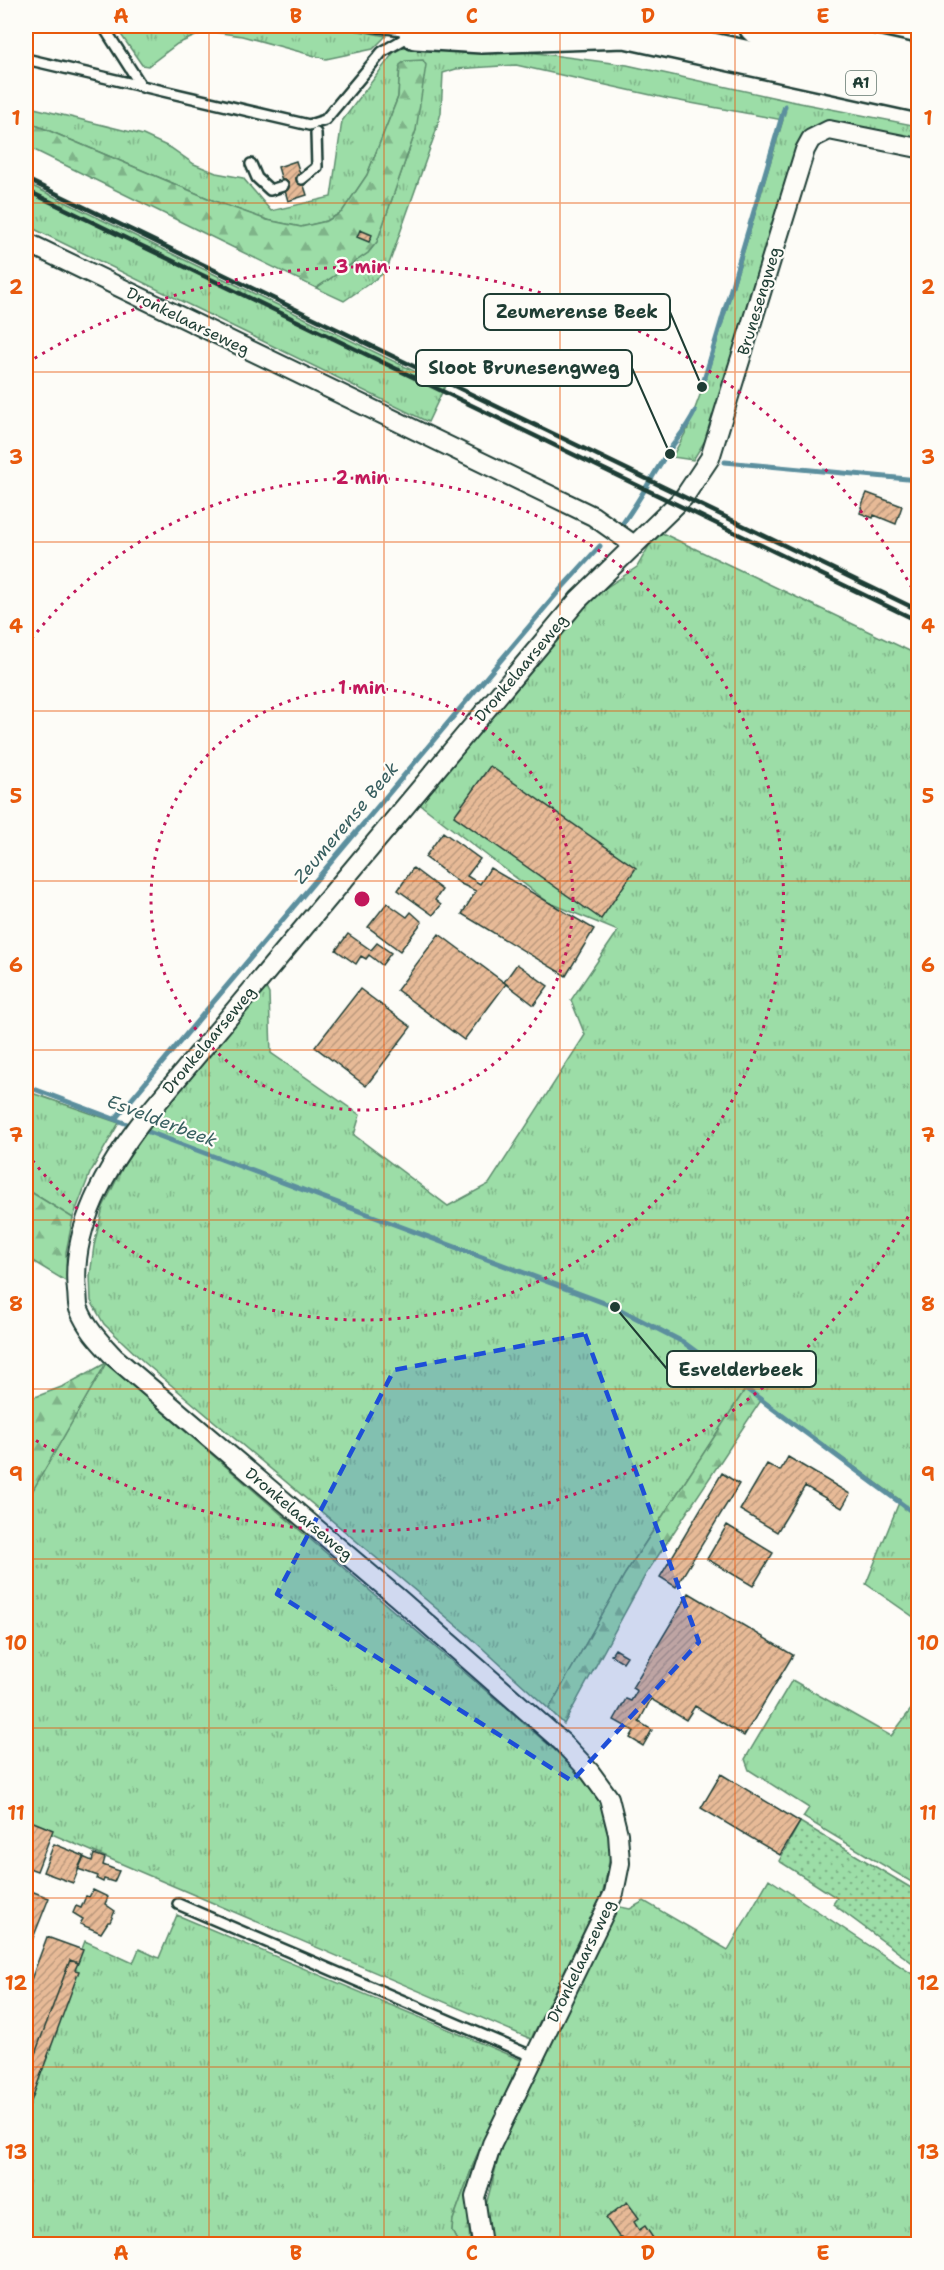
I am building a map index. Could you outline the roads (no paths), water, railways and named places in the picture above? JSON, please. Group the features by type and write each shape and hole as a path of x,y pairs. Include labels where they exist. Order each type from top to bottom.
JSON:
{"highway":[{"name":"A1","path":"756,26 918,62"},
{"name":"A1","path":"416,32 482,36 613,28 918,95"}],"street":[{"name":"Brunesengweg","path":"634,545 684,497 710,458 805,150 811,139 829,130 918,148"},
{"name":"Dronkelaarseweg","path":"26,242 593,516 634,545 578,600 125,1142 98,1191 83,1232 75,1271 79,1307 91,1333 114,1357 398,1598 562,1742 590,1772 609,1798 618,1833 620,1863 614,1893 492,2144 475,2197 482,2244"}],"lane":[{"path":"103,26 142,87"},
{"name":"A1","path":"371,26 416,32"},
{"path":"26,59 309,124 325,120 382,52 416,32"},
{"path":"302,179 317,167 316,133"},
{"path":"251,164 257,178 270,190 283,186"},
{"path":"178,1904 534,2057"}],"waterway":[{"name":"Zeumerense Beek","path":"702,387 785,106"},
{"name":"Zeumerense Beek","path":"623,523 695,411"},
{"path":"725,462 918,480"},
{"name":"Zeumerense Beek","path":"115,1119 559,591 600,546"},
{"name":"Esvelderbeek","path":"26,1086 615,1307 683,1342 918,1516"}],"railway":[{"path":"26,179 918,610"},
{"path":"26,190 918,621"}],"place":[{"name":"Zeumerense Beek","path":"702,387"},
{"name":"Sloot Brunesengweg","path":"670,454"},
{"name":"Esvelderbeek","path":"615,1307"}]}
